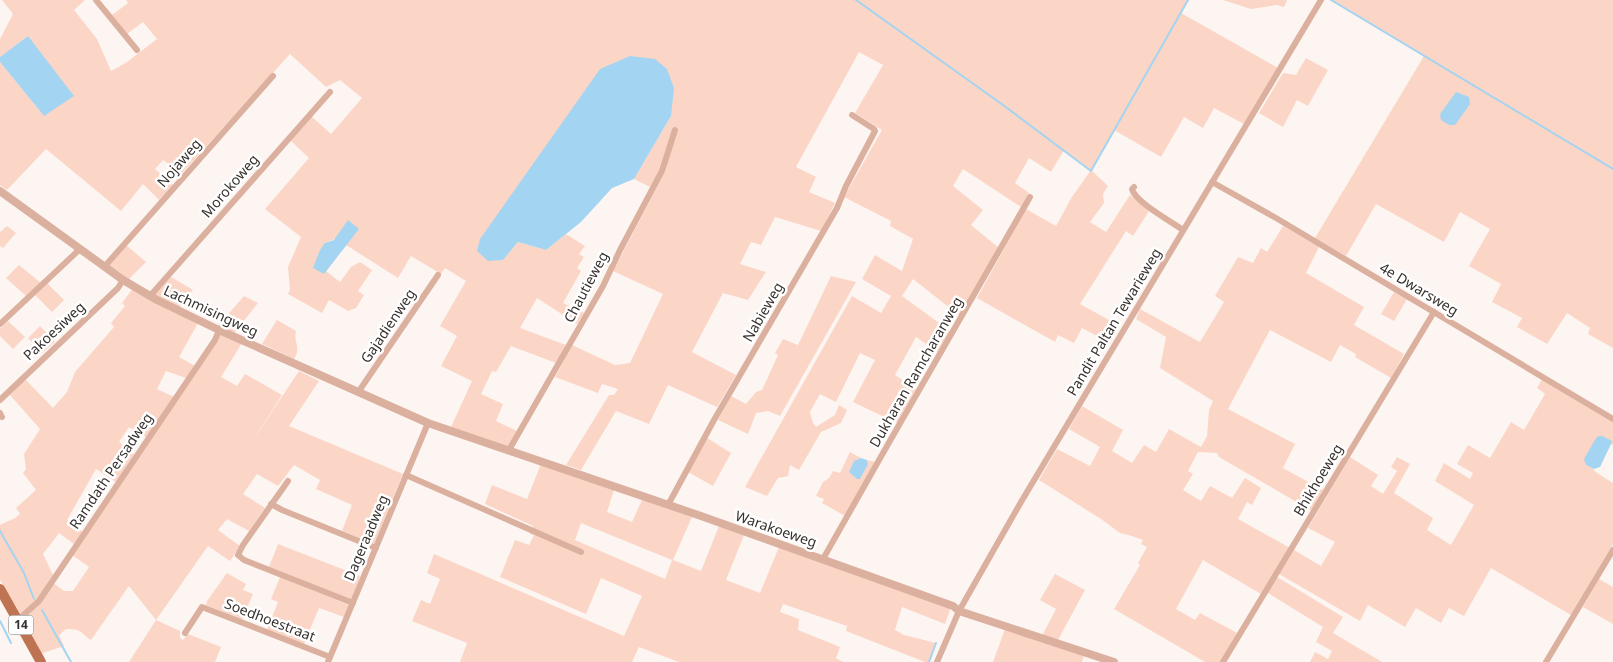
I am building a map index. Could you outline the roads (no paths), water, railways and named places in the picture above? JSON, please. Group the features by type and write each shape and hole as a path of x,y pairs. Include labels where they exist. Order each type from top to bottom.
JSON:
{"main road":[{"name":"14","path":"0,589 41,662"}],"street":[{"path":"96,0 137,50"},
{"name":"Pandit Paltan Tewarieweg","path":"937,662 959,610 1016,510 1321,0"},
{"name":"Nojaweg","path":"105,266 273,76"},
{"name":"Morokoweg","path":"150,296 330,92"},
{"name":"Nabieweg","path":"668,505 714,420 837,208 846,186 875,130 852,115"},
{"name":"Chautieweg","path":"509,450 603,286 634,221 662,170 675,130"},
{"name":"4e Dwarsweg","path":"1212,182 1613,418"},
{"path":"1134,187 1133,193 1138,199 1151,210 1183,230"},
{"name":"Lachmisingweg","path":"0,191 123,280 150,296 219,330 428,423"},
{"name":"Dukharan Ramcharanweg","path":"824,559 891,438 1030,197"},
{"path":"0,324 80,249"},
{"name":"Gajadienweg","path":"359,391 438,275"},
{"name":"Pakoesiweg","path":"0,400 118,288 123,280"},
{"name":"Bhikhoeweg","path":"1223,662 1434,312"},
{"name":"Ramdath Persadweg","path":"18,620 26,615 38,601 215,340 219,330"},
{"name":"Warakoeweg","path":"428,423 824,559 953,606 959,610 1114,662"},
{"name":"Dageraadweg","path":"329,659 428,423"},
{"path":"406,475 581,552"},
{"path":"288,481 238,555 244,560 353,603"},
{"path":"271,504 376,548"},
{"path":"1546,662 1613,550"},
{"name":"Soedhoestraat","path":"185,632 202,607 329,659"}],"water":[{"path":"28,36 74,96 44,116 0,62 0,57"},
{"path":"630,56 655,59 667,69 674,88 671,116 634,179 612,188 581,222 546,250 518,242 503,260 488,261 477,251 480,239 600,69"},
{"path":"1456,92 1469,97 1470,104 1455,125 1449,125 1441,120 1440,114"},
{"path":"348,220 359,229 324,274 313,268 325,243 334,240"},
{"path":"1599,436 1612,441 1600,467 1594,469 1586,465 1584,459"},
{"path":"861,458 867,460 868,464 860,479 857,479 849,472 854,461"}],"waterway":[{"path":"856,0 1003,105 1091,171 1188,0"},
{"path":"1331,0 1613,169"},
{"path":"0,531 24,573 34,599"},
{"path":"42,610 71,662"},
{"path":"0,621 11,643"},
{"path":"929,662 936,643"}]}
